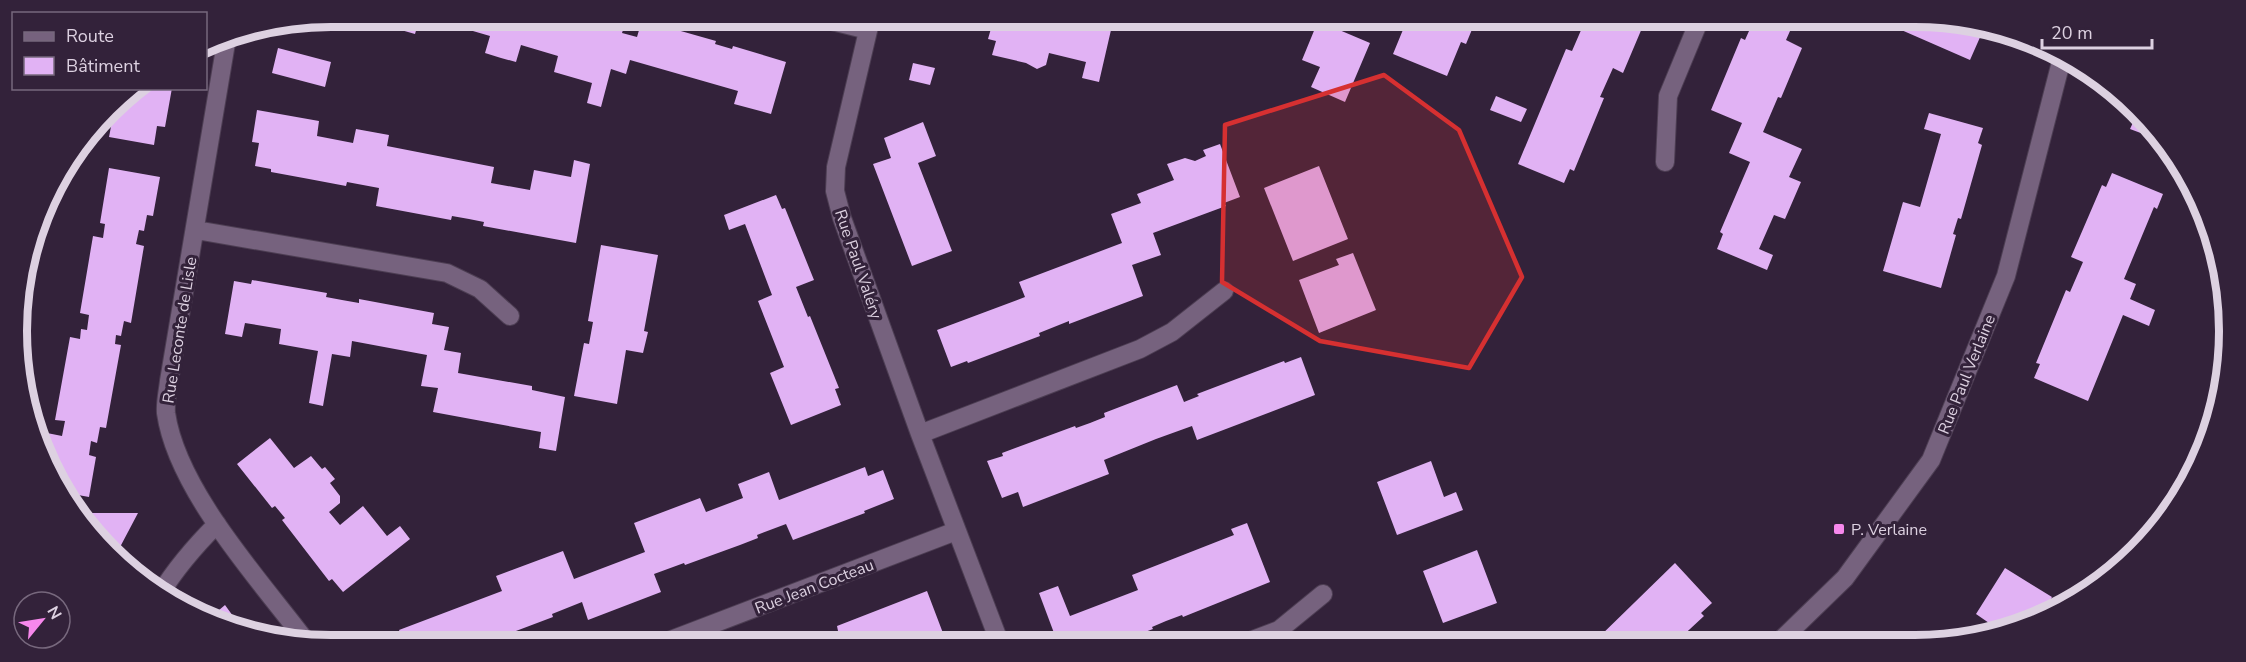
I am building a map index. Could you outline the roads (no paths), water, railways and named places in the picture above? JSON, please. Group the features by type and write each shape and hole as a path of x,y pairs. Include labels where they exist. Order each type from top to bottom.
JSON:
{"street":[{"name":"Rue Paul Valéry","path":"868,27 836,167 835,191 842,218 920,435 997,635"},
{"path":"1665,162 1668,96 1697,27"},
{"name":"Rue Leconte de Lisle","path":"226,46 169,381 166,411 173,445 189,479 217,524 300,633"},
{"name":"Rue Paul Verlaine","path":"1786,635 1845,578 1930,460 2006,276 2060,64"},
{"path":"196,230 447,273 480,289 510,315"},
{"path":"920,435 1140,349 1172,332 1224,291"},
{"path":"165,586 196,544 217,524"},
{"name":"Rue Jean Cocteau","path":"684,635 956,531"},
{"path":"1266,635 1279,630 1323,594"}],"place":[{"name":"P. Verlaine","path":"1839,529"}]}
